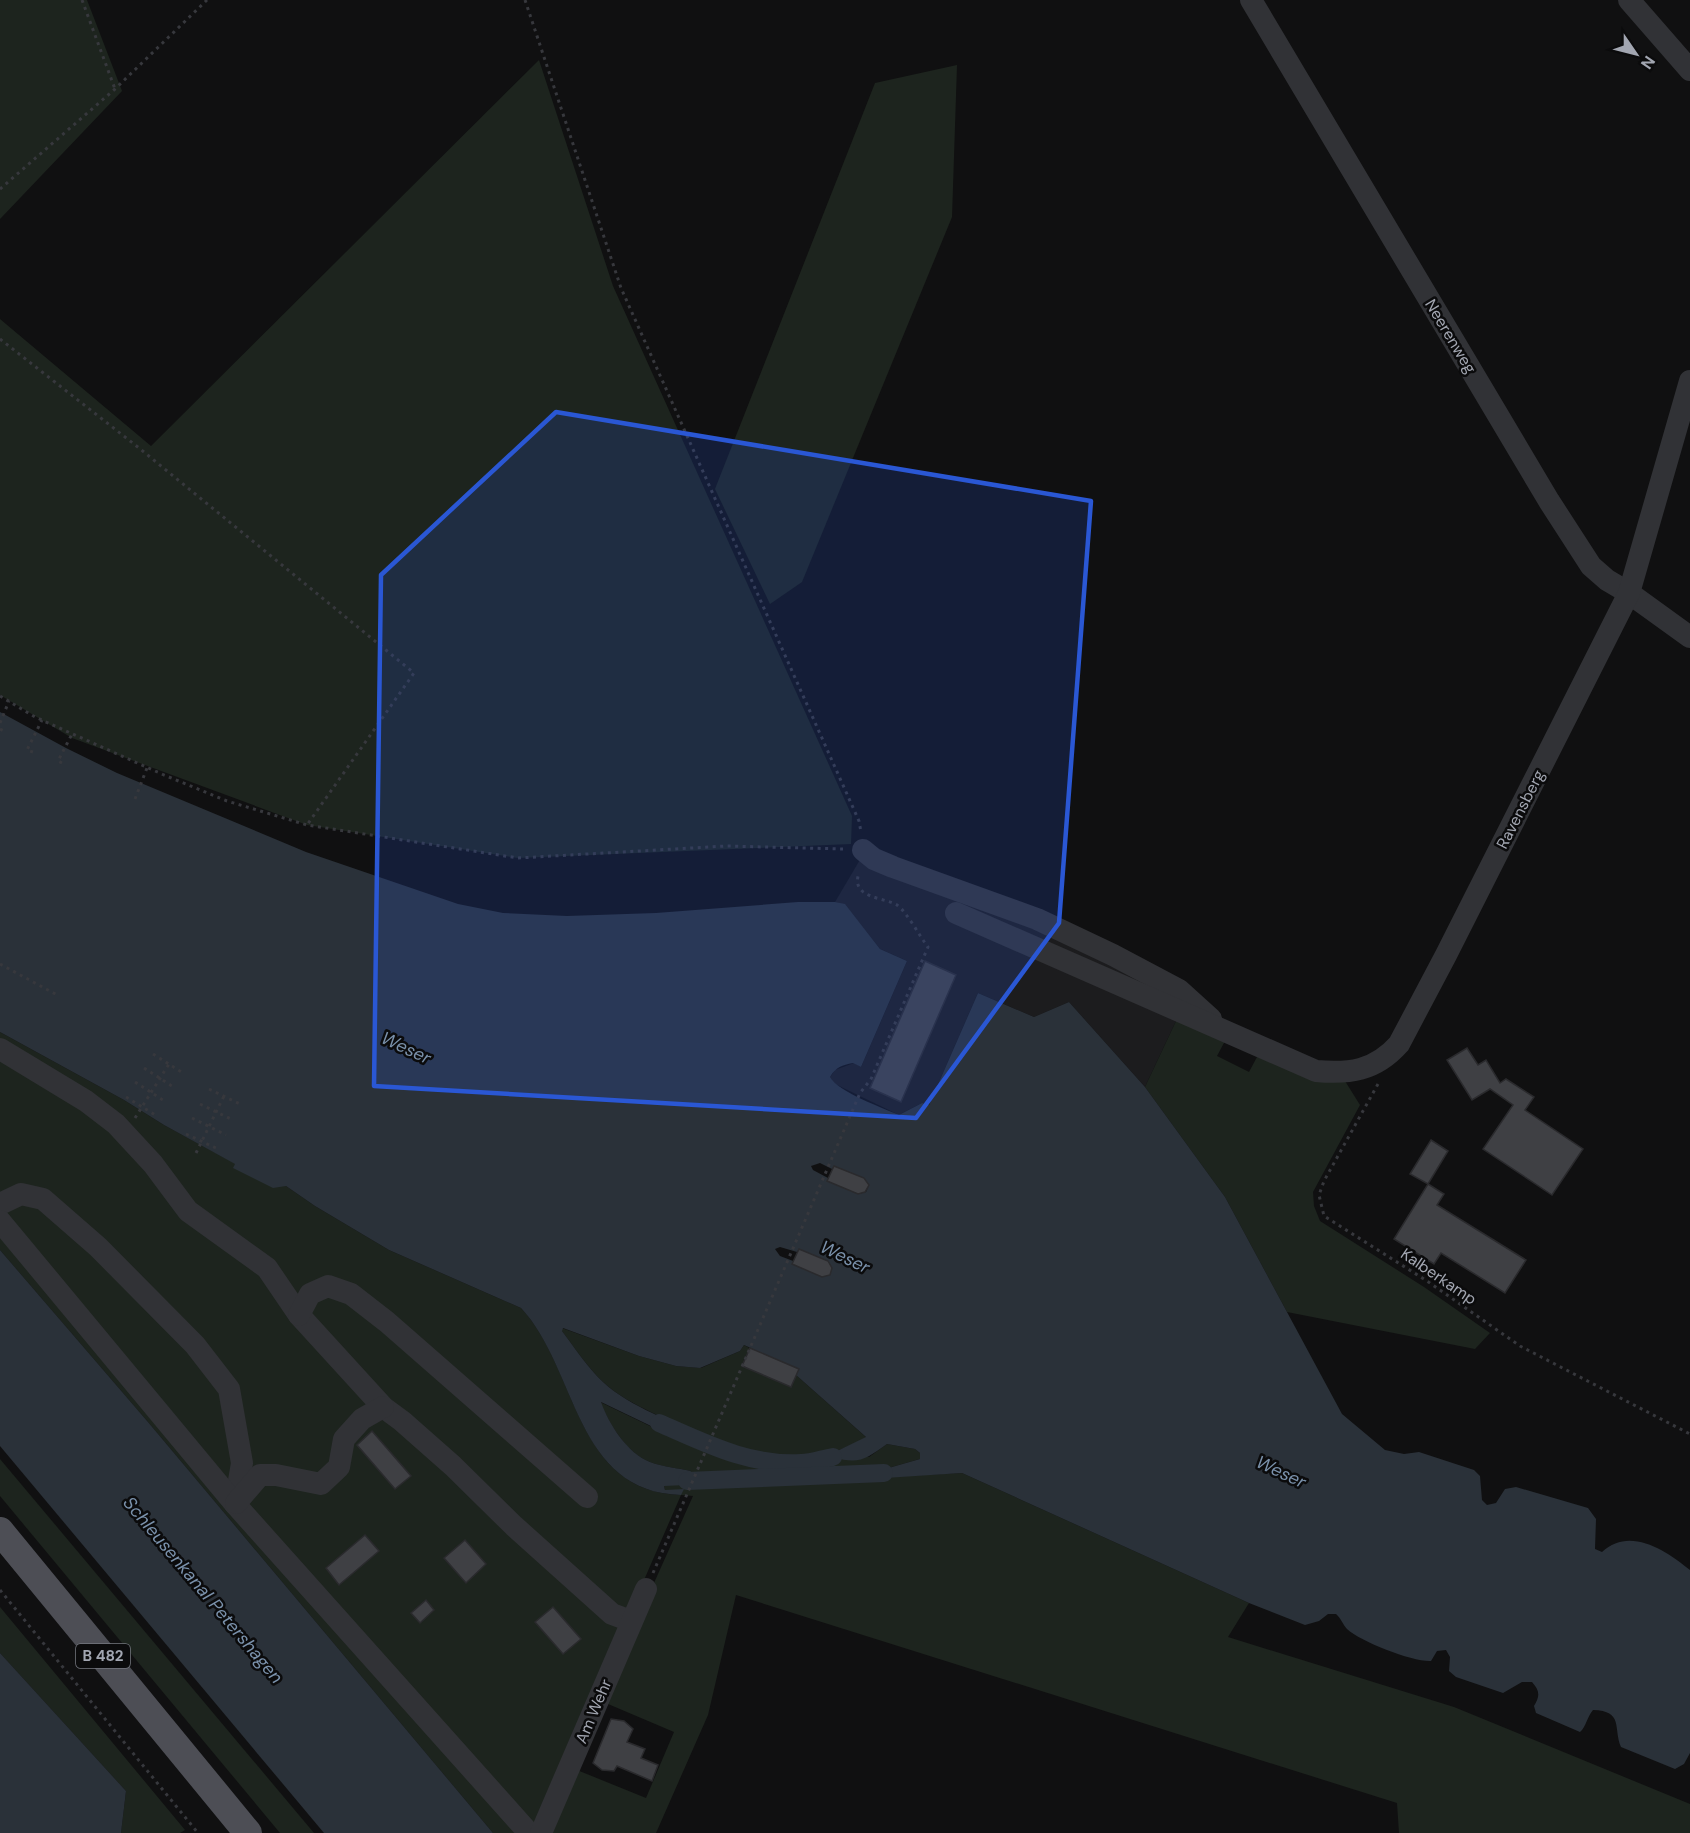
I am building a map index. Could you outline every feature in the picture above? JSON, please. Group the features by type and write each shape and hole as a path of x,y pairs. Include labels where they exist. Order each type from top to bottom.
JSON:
{"main road":[{"name":"B 482","path":"0,1531 248,1833"}],"street":[{"name":"Neerenweg","path":"1251,0 1549,501 1591,566 1607,580 1629,593 1690,638"},
{"path":"1629,0 1690,70"},
{"name":"Ravensberg","path":"956,913 1316,1071 1351,1072 1390,1055 1399,1044 1446,955 1629,593 1690,381"},
{"path":"863,850 874,859 893,867 1036,919 1113,955 1179,990 1220,1028"},
{"path":"0,1049 86,1101 116,1124 153,1164 189,1211 267,1269 299,1315 383,1407 453,1466 514,1526 612,1614 631,1621"},
{"path":"0,1204 21,1194 43,1199 98,1247 140,1289 195,1346 215,1371 229,1389 242,1463 235,1504"},
{"path":"0,1221 235,1504 530,1833"},
{"path":"299,1315 310,1294 328,1286 351,1294 387,1322 587,1497"},
{"path":"235,1504 260,1475 276,1475 321,1484 339,1467 344,1439 362,1419 383,1407"},
{"name":"Am Wehr","path":"541,1833 646,1589"}],"path":[{"path":"82,0 115,89"},
{"path":"0,189 115,89 207,0"},
{"path":"0,696 42,720 147,768 227,801 307,825 518,858 726,846 863,850 859,821 621,288 525,0"},
{"path":"0,339 139,448 414,673 307,825"},
{"path":"0,723 9,701"},
{"path":"27,750 42,720"},
{"path":"58,761 72,734"},
{"path":"23,747 33,752"},
{"path":"135,799 147,768"},
{"path":"646,1589 860,1093 871,1079 928,948 897,906 867,895 859,888"},
{"path":"0,964 59,996"},
{"path":"153,1054 183,1073"},
{"name":"Kalberkamp","path":"1377,1062 1378,1083 1324,1181 1319,1195 1324,1216 1427,1281 1520,1346 1690,1434"},
{"path":"135,1118 169,1064"},
{"path":"144,1068 175,1088"},
{"path":"135,1082 166,1102"},
{"path":"209,1089 240,1104"},
{"path":"196,1153 224,1096"},
{"path":"126,1097 157,1116"},
{"path":"200,1104 233,1120"},
{"path":"192,1118 226,1135"},
{"path":"186,1134 218,1149"},
{"path":"0,1590 197,1833"}],"highlighted area":[{"path":"556,412 1091,501 1059,923 916,1118 374,1086 381,575"}],"shaded area":[{"path":"0,0 87,0 122,91 0,219"},
{"path":"539,60 613,286 852,816 851,844 518,858 307,825 72,738 0,695 0,319 151,446"},
{"path":"957,65 952,217 802,582 770,604 715,489 875,83"},
{"path":"861,858 1033,923 1163,989 1177,1019 1145,1087 1069,1002 1034,1017 978,993 929,1105 922,1103 899,1115 833,1083 830,1077 835,1070 854,1063 861,1067 907,961 880,949 845,905 835,902"},
{"path":"1177,1019 1225,1041 1217,1056 1249,1072 1257,1057 1345,1081 1360,1105 1313,1192 1314,1206 1320,1221 1424,1287 1490,1333 1475,1349 1287,1312 1225,1197 1145,1087"},
{"path":"0,1032 236,1164 234,1167 286,1186 389,1250 521,1308 540,1333 582,1423 598,1450 619,1473 646,1489 681,1495 534,1833 493,1833 148,1422 0,1250"},
{"path":"562,1328 639,1356 676,1366 701,1368 740,1351 744,1345 796,1375 867,1438 837,1451 869,1457 887,1444 915,1449 920,1453 920,1459 885,1469 885,1477 962,1473 1249,1603 1228,1637 1454,1707 1690,1804 1690,1833 1399,1833 1397,1803 736,1595 708,1715 656,1833 545,1833 572,1768 646,1798 674,1732 601,1701 693,1496 665,1490 664,1486 691,1471 655,1464 633,1452 614,1428 600,1402 700,1450 701,1448 657,1428 661,1418 707,1437 653,1413 614,1391 586,1364"},
{"path":"0,1459 314,1833 280,1833 0,1496"},
{"path":"0,1607 185,1830 180,1833 121,1833 126,1791 0,1653"}],"water":[{"name":"Weser","path":"0,712 117,773 306,852 458,904 503,913 567,916 656,913 798,902 845,904 880,949 907,961 861,1067 853,1063 840,1067 830,1077 835,1083 862,1099 899,1115 922,1103 929,1105 978,993 1034,1017 1069,1002 1145,1087 1225,1197 1342,1414 1385,1450 1404,1454 1419,1452 1474,1470 1480,1476 1482,1500 1487,1505 1496,1503 1505,1489 1516,1487 1588,1508 1596,1519 1595,1549 1602,1552 1613,1544 1635,1541 1659,1549 1690,1570 1690,1753 1684,1764 1675,1769 1621,1747 1616,1722 1613,1717 1603,1711 1593,1710 1580,1732 1536,1713 1534,1706 1538,1694 1532,1682 1522,1682 1503,1693 1456,1677 1449,1671 1450,1657 1446,1650 1437,1651 1431,1661 1400,1655 1354,1634 1347,1629 1336,1614 1328,1614 1319,1621 1305,1625 1249,1603 962,1473 885,1478 885,1469 920,1459 920,1453 915,1449 887,1444 862,1459 849,1460 833,1457 837,1451 866,1437 796,1375 798,1369 744,1345 740,1351 700,1368 676,1366 639,1356 563,1328 562,1331 586,1364 614,1391 639,1407 707,1437 661,1418 657,1428 702,1448 701,1450 601,1402 614,1428 634,1452 655,1464 691,1471 686,1485 664,1486 665,1490 684,1489 681,1495 646,1489 619,1473 598,1451 582,1423 540,1333 521,1308 389,1250 286,1186 273,1188 233,1168 235,1164 0,1032","holes":["820,1163 832,1169 834,1166 864,1178 869,1185 866,1192 858,1194 828,1181 828,1178 813,1170 811,1166","780,1247 797,1252 799,1249 828,1261 832,1268 830,1275 780,1256 775,1249"]},
{"name":"Schleusenkanal Petershagen","path":"0,1250 148,1422 493,1833 324,1833 0,1446"},
{"path":"0,1653 126,1791 121,1833 0,1833"}],"building":[{"path":"925,961 956,975 901,1102 870,1088"},
{"path":"1467,1048 1478,1065 1486,1060 1500,1083 1506,1079 1534,1097 1525,1110 1583,1149 1552,1195 1483,1149 1513,1105 1490,1089 1472,1100 1447,1060"},
{"path":"1431,1140 1448,1151 1428,1184 1410,1174"},
{"path":"834,1166 864,1178 869,1185 865,1192 858,1194 827,1181"},
{"path":"1428,1184 1444,1194 1437,1205 1526,1260 1505,1293 1441,1253 1434,1264 1394,1239"},
{"path":"799,1249 828,1261 832,1268 830,1275 822,1277 792,1264"},
{"path":"750,1348 799,1369 791,1387 742,1366"},
{"path":"372,1431 411,1476 395,1489 357,1445"},
{"path":"365,1535 379,1551 339,1585 326,1568"},
{"path":"465,1540 486,1564 466,1583 444,1558"},
{"path":"426,1600 434,1610 420,1623 411,1613"},
{"path":"553,1607 581,1639 563,1654 535,1622"},
{"path":"611,1719 624,1721 633,1729 627,1742 645,1749 641,1758 658,1765 652,1781 617,1766 614,1771 602,1770 593,1763"}],"waterway":[{"path":"659,1423 728,1452 763,1461 805,1463 833,1457"},
{"path":"687,1481 884,1473"}]}
